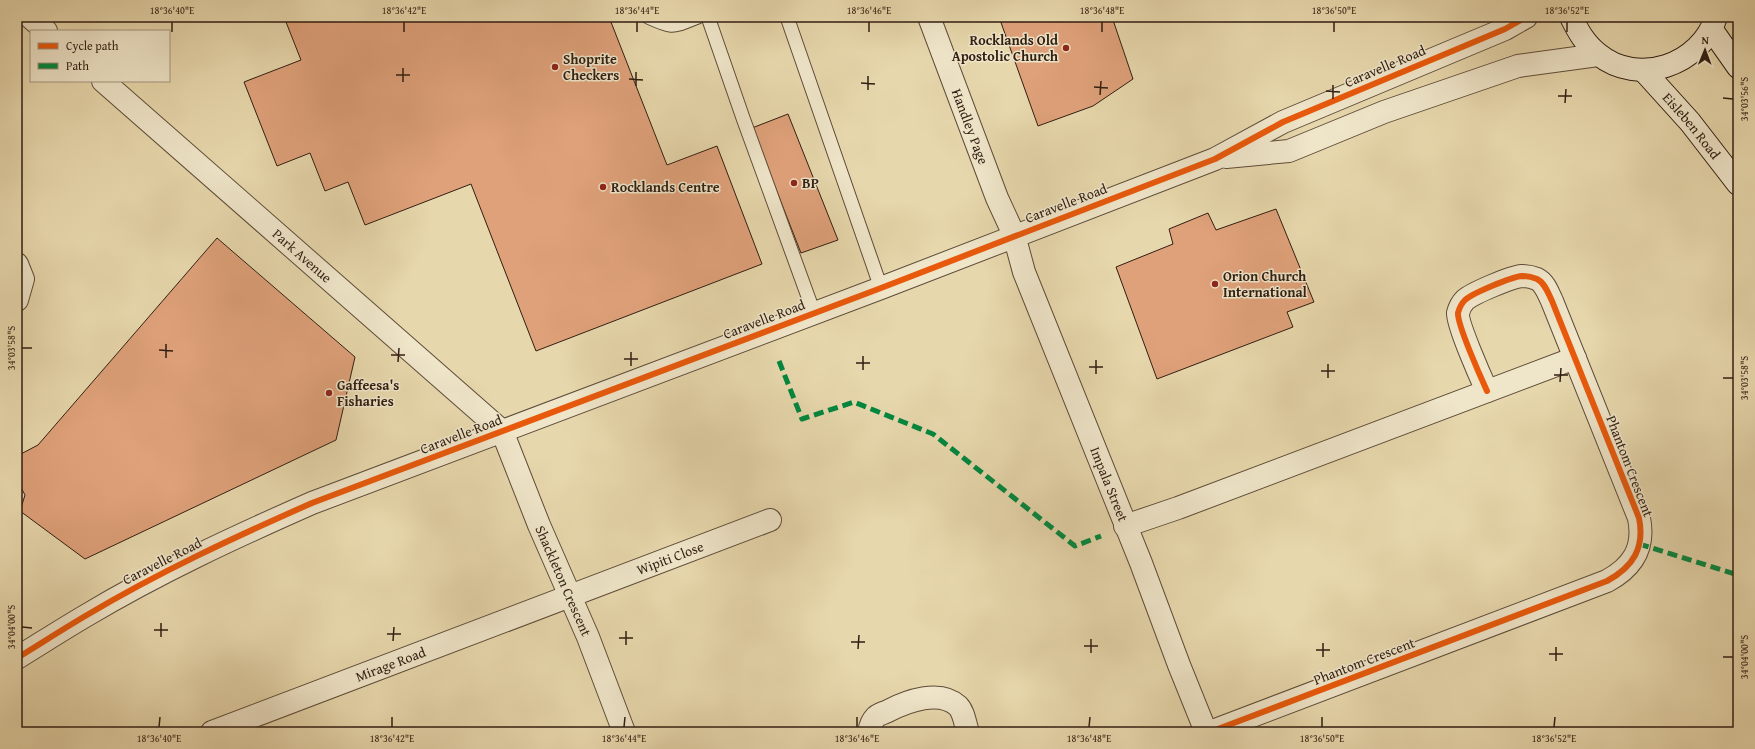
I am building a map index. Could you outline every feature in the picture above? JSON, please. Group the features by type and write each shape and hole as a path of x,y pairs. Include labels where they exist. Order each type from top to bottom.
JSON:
{"street":[{"path":"30,17 45,30"},
{"name":"Handley Page","path":"929,17 997,198 1014,235"},
{"name":"Caravelle Road","path":"17,658 108,603 236,537 312,503 881,288 1014,235 1215,159 1283,122 1505,29 1526,17"},
{"path":"1571,17 1581,38 1598,55 1619,66 1643,70 1664,67 1683,59 1699,46 1714,24 1738,67"},
{"name":"Caravelle Road","path":"1215,159 1288,151 1384,112 1518,66 1598,55"},
{"name":"Eisleben Road","path":"1643,70 1690,122 1738,184"},
{"name":"Park Avenue","path":"105,82 502,431"},
{"name":"Impala Street","path":"1014,235 1024,272 1058,354 1206,732"},
{"path":"17,264 23,279 17,300"},
{"name":"Phantom Crescent","path":"1210,732 1607,581 1620,574 1627,568 1640,544 1641,526 1639,518 1545,285 1538,279 1522,276 1503,281 1465,300 1460,307 1458,315 1463,333 1487,391"},
{"path":"1126,526 1178,508 1574,358"},
{"name":"Shackleton Crescent","path":"502,431 539,526 588,638 624,732"},
{"name":"Wipiti Close","path":"570,596 770,520"},
{"name":"Mirage Road","path":"212,732 570,596"},
{"path":"869,732 871,723 876,716 903,703 928,698 948,700 958,707 963,716 968,732"}],"lane":[{"path":"648,17 667,26 674,26 698,17"},
{"path":"708,17 814,313"},
{"path":"787,17 881,288"}],"building":[{"name":"Rocklands Centre","path":"284,17 543,17 545,20 553,17 609,17 667,165 717,146 762,264 536,351 471,184 365,225 348,182 325,191 310,153 277,166 244,82 301,60"},
{"name":"Rocklands Old Apostolic Church","path":"999,17 1112,17 1133,79 1093,106 1038,126"},
{"path":"788,114 838,240 801,253 752,128"},
{"name":"Orion Church International","path":"1276,209 1314,302 1287,312 1293,327 1157,379 1116,267 1173,244 1169,229 1208,213 1216,230"},
{"path":"217,238 355,357 336,440 85,559 20,511 25,495 17,480 17,456 38,445"}],"marked path":[{"path":"779,361 802,419 854,402 933,434 1075,546 1101,536"},
{"path":"1639,544 1738,575"}],"cycle path":[{"path":"17,658 78,620 142,584 226,542 312,503 881,288 1215,159 1283,122 1505,29 1526,17"},
{"path":"1210,732 1607,581 1616,576 1630,563 1635,556 1640,539 1639,518 1552,301 1544,286 1537,279 1522,276 1501,282 1469,297 1464,301 1460,308 1458,313 1461,328 1487,391"}],"place":[{"name":"Rocklands Old Apostolic Church","path":"1066,48"},
{"name":"Shoprite Checkers","path":"555,67"},
{"name":"BP","path":"794,183"},
{"name":"Rocklands Centre","path":"603,187"},
{"name":"Orion Church International","path":"1215,284"},
{"name":"Gaffeesa's Fisharies","path":"329,393"}]}
